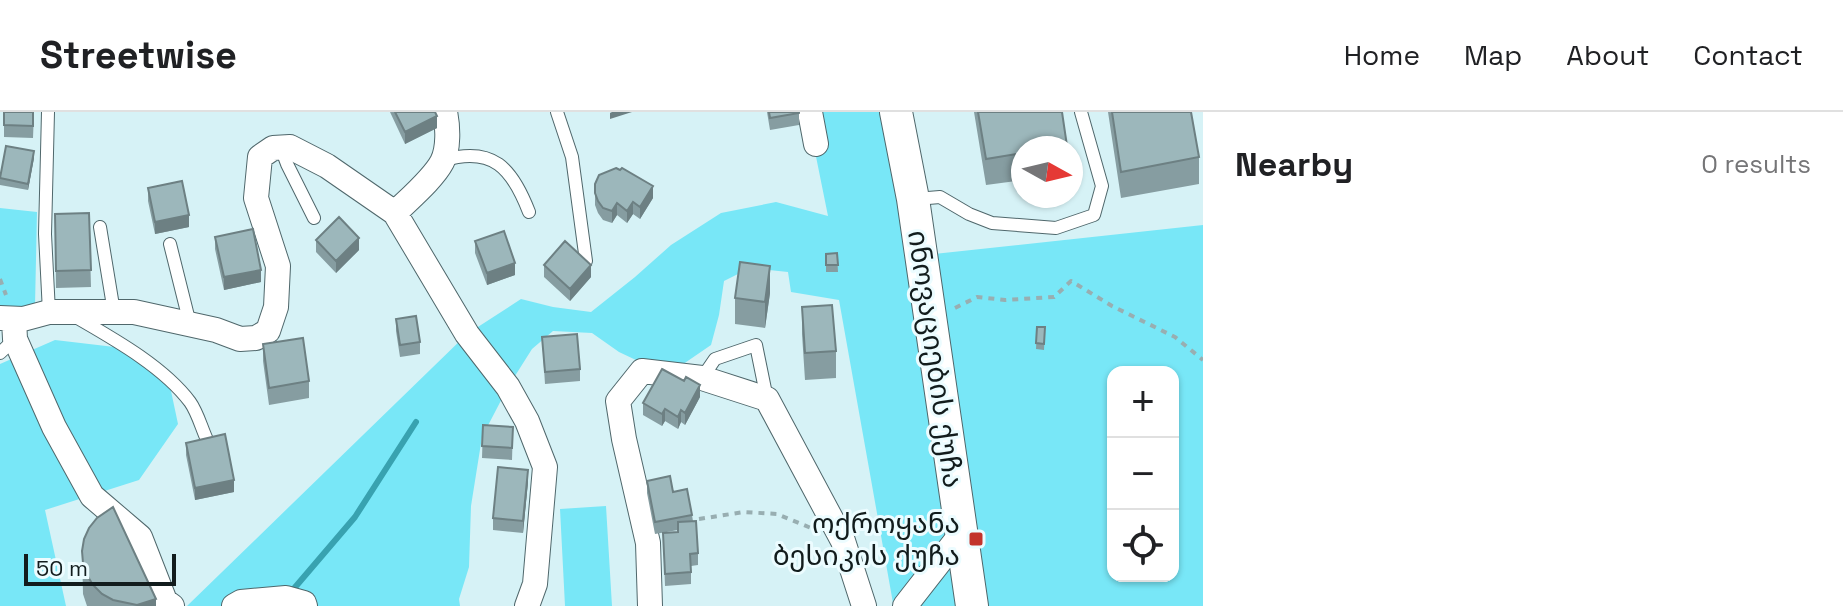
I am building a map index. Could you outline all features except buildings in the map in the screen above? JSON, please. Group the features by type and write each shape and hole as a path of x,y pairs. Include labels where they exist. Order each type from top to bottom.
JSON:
{"street":[{"path":"395,213 444,160 448,129 445,112"},
{"path":"810,112 816,144"},
{"name":"ინოვაციების ქუჩა","path":"896,112 913,199 972,606"},
{"path":"172,606 165,601 140,537 92,496 54,427 7,325 58,312 134,312 216,330 240,339 256,338 268,331 276,307 278,266 256,198 260,157 273,148 290,147 327,166 395,213 467,334 508,387 527,421 545,467 535,584 527,606"},
{"path":"650,606 648,543 618,401 642,371 702,378 767,399 843,541 864,606"},
{"path":"905,606 962,533"},
{"path":"234,606 241,602 286,598 305,606"}],"lane":[{"path":"48,112 45,234 58,312 108,335 163,374 191,403 208,442"},
{"path":"557,112 572,157 586,261"},
{"path":"913,199 940,197 992,223 1056,228 1094,215 1102,186 1081,112"},
{"path":"281,148 314,218"},
{"path":"444,160 461,155 486,156 499,163 521,192 529,212"},
{"path":"100,227 114,312"},
{"path":"170,244 190,324"},
{"path":"702,378 715,359 756,345 767,399"}],"path":[{"path":"0,279 7,325"},
{"path":"930,315 947,312 977,297 1005,300 1054,297 1071,281 1112,306 1175,337 1203,360"},
{"path":"699,519 744,512 777,514 843,541"}],"shaded area":[{"path":"807,112 886,112 949,538 917,585 893,603 839,300 791,292 788,272 750,268 724,281 711,345 676,369 655,369 619,352 592,333 553,331 532,349 482,437 471,506 469,567 459,599 460,606 187,606 467,334 521,299 591,312 671,245 721,213 776,202 828,216"},
{"path":"0,208 37,212 35,306 0,311"},
{"path":"1203,225 1203,606 985,606 934,254"},
{"path":"55,340 123,348 167,372 178,424 139,480 45,510 66,606 0,606 0,364"},
{"path":"606,506 612,606 565,606 560,509"},
{"path":"951,562 958,606 916,606"}],"waterway":[{"path":"291,592 355,517 416,422"}],"place":[{"name":"ოქროყანა ბესიკის ქუჩა","path":"976,539"}]}
